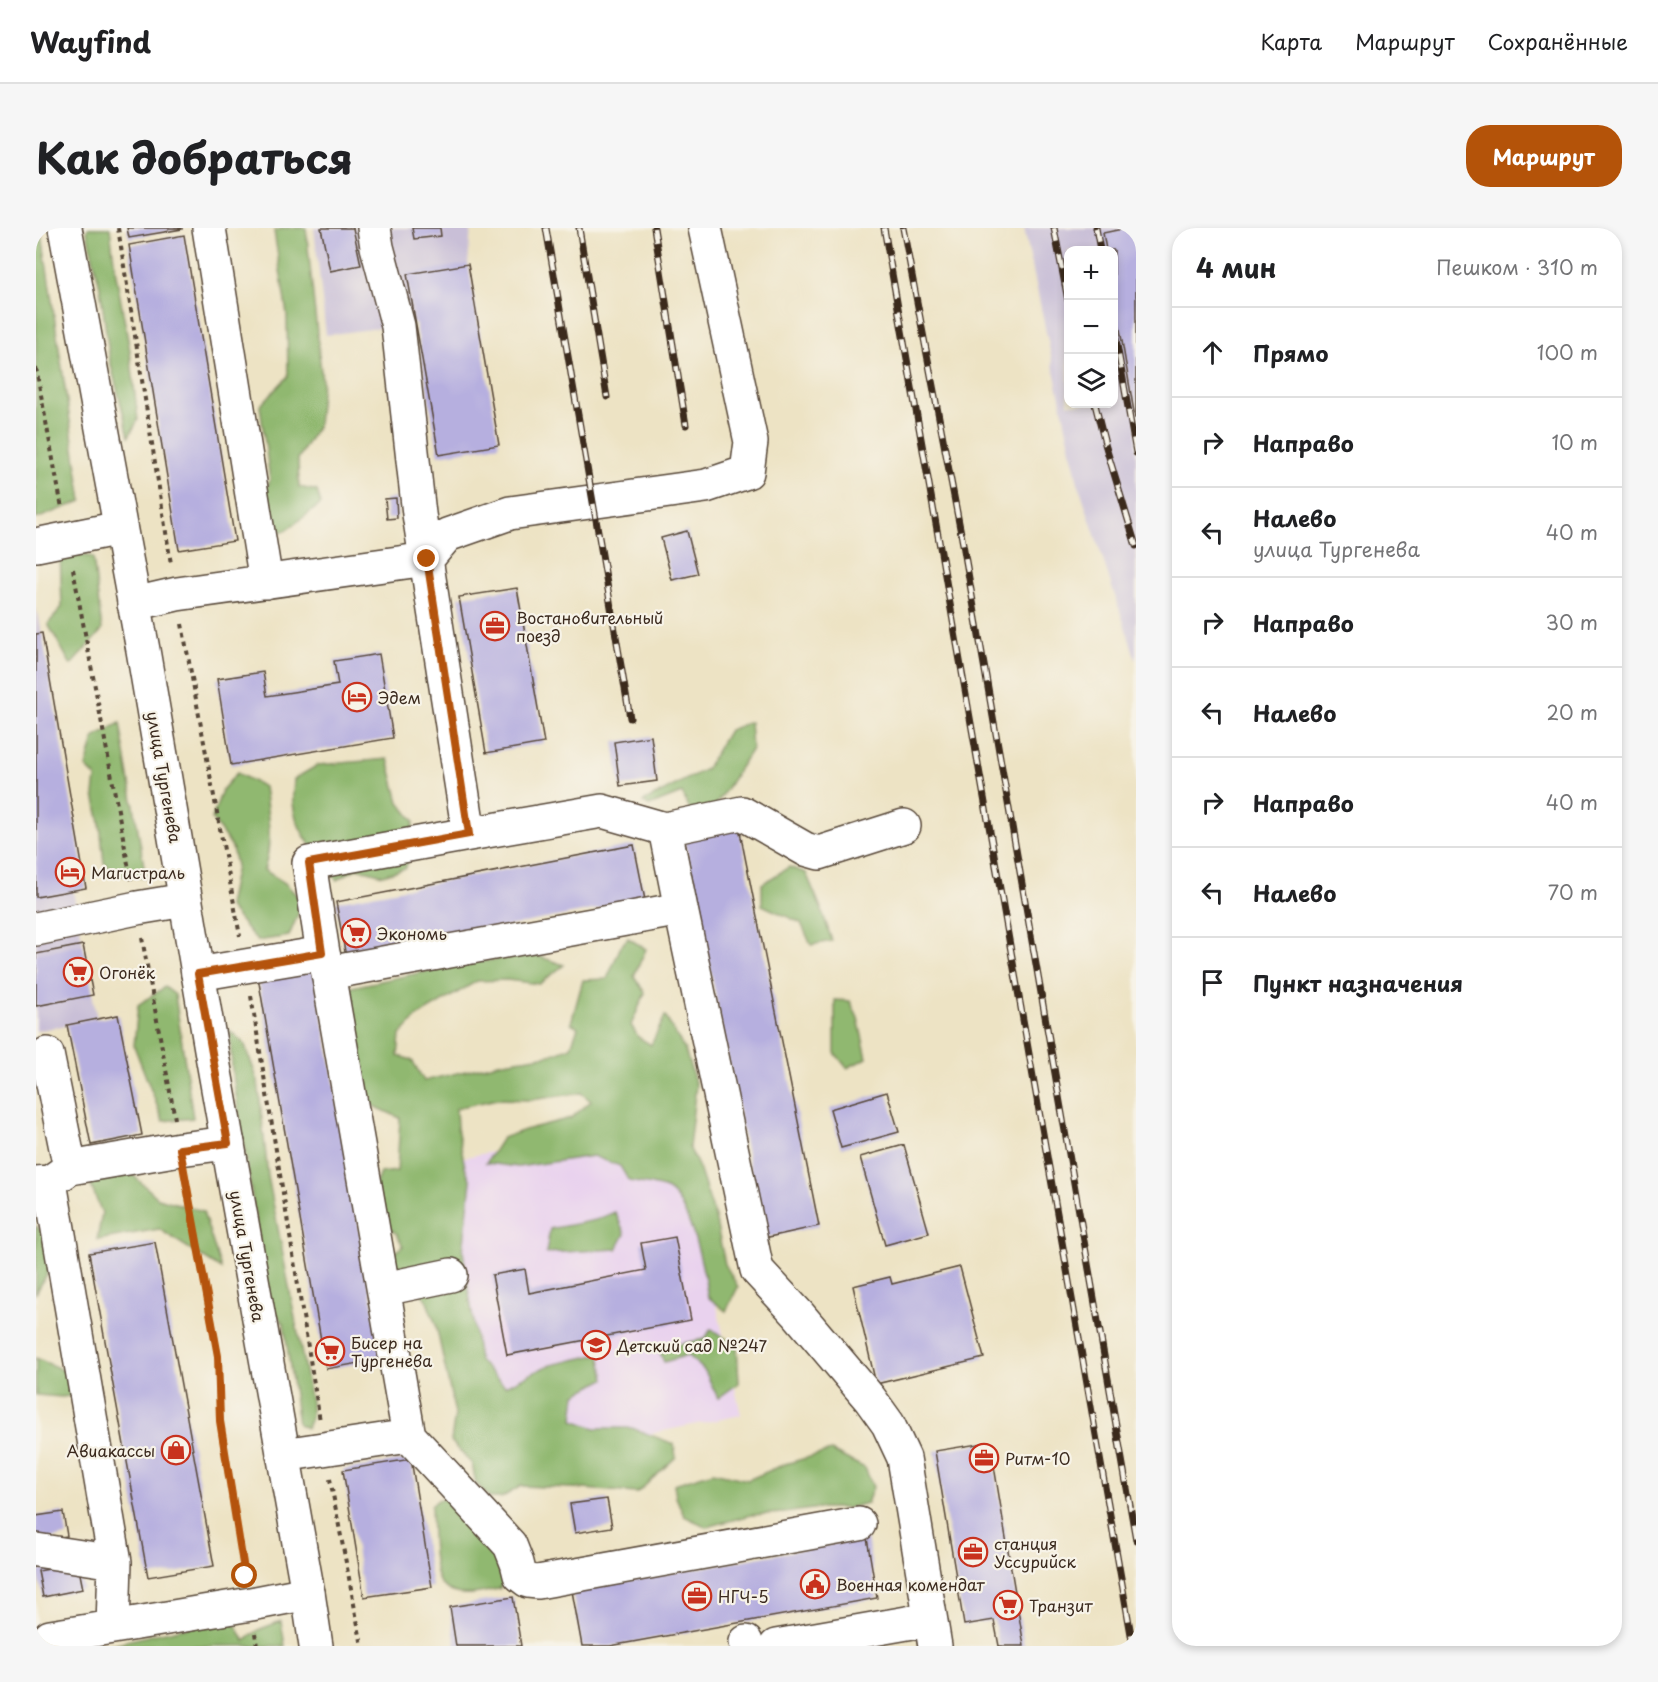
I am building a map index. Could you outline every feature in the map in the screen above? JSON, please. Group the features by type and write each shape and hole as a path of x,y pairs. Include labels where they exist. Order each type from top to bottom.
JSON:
{"main road":[{"name":"улица Тургенева","path":"65,228 134,603 316,1646"},
{"path":"209,228 266,582"},
{"path":"374,228 398,326 419,514 469,834"},
{"path":"134,603 177,594 427,559 447,535 510,513 706,486 747,472 751,442 705,228"},
{"path":"36,545 120,528"},
{"path":"859,1524 538,1582 528,1581 520,1575 518,1563 510,1545 409,1436 309,863 602,811 665,830 742,813 805,849 819,853 904,826"},
{"path":"665,830 756,1270 798,1314 870,1399 888,1424 904,1458 932,1633 756,1645"},
{"path":"36,929 185,900"},
{"path":"198,974 325,963 681,909"},
{"path":"47,1054 52,1178 115,1562 113,1627"},
{"path":"52,1178 180,1149 228,1143"},
{"path":"384,1289 451,1275"},
{"path":"283,1455 409,1436"},
{"path":"36,1550 115,1562"},
{"path":"45,1640 308,1593"}],"path":[{"path":"36,368 218,1356 220,1421 257,1646"}],"shaded area":[{"path":"314,228 471,228 468,264 499,445 439,455 416,323 326,335"},
{"path":"1024,228 1136,228 1136,660 1078,483"},
{"path":"36,606 86,888 73,891 97,1019 36,1031"},
{"name":"Детский сад №247","path":"675,1118 741,1415 492,1466 428,1164"}],"green space":[{"path":"36,228 41,228 82,501 36,519"},
{"path":"88,228 110,228 130,351 138,420 129,436 110,361 100,287"},
{"path":"285,228 306,228 322,381 318,425 298,459 299,487 317,491 321,504 285,531 274,531 264,494 270,480 260,406 288,376 287,315 274,231"},
{"path":"60,552 93,557 102,630 71,665 48,624 62,607"},
{"path":"750,722 752,749 716,805 693,816 682,793 649,806 643,802 706,769 729,730"},
{"path":"120,723 146,878 120,875 104,863 100,823 94,795 96,777 86,767 94,738"},
{"path":"388,759 399,802 414,821 406,868 383,875 357,868 337,880 309,844 298,824 293,803 294,779 318,765"},
{"path":"237,773 264,787 269,839 264,870 285,883 303,902 289,936 257,941 228,906 236,866 232,847 212,819 222,790"},
{"path":"789,867 806,873 832,941 811,945 801,923 762,905 762,884"},
{"path":"628,938 646,949 634,976 645,993 631,1025 638,1037 651,1045 665,1016 685,1050 696,1085 689,1147 699,1168 715,1217 725,1264 738,1287 726,1311 708,1297 689,1222 675,1196 666,1189 629,1181 620,1166 593,1156 518,1167 486,1163 502,1138 571,1118 591,1101 581,1093 530,1100 497,1099 456,1108 457,1128 465,1167 471,1181 463,1251 479,1361 505,1386 547,1366 600,1354 605,1379 576,1394 573,1420 595,1428 632,1428 674,1444 676,1457 637,1493 521,1486 501,1498 490,1498 476,1483 472,1464 451,1441 455,1414 436,1325 425,1297 400,1277 388,1259 403,1246 397,1234 379,1221 373,1190 380,1173 397,1171 400,1118 359,1099 341,1010 352,987 467,963 535,955 564,965 539,984 507,980 477,981 418,1016 400,1035 398,1056 412,1060 424,1081 503,1062 550,1055 571,1047 578,1027 571,1023 583,980 607,979 621,946"},
{"path":"165,987 175,995 193,1118 163,1121 134,1046 138,1005"},
{"path":"835,1000 850,1001 858,1018 867,1058 847,1068 835,1053"},
{"path":"230,1031 244,1043 258,1081 268,1176 311,1402 311,1417 307,1428 298,1424 284,1324 269,1305 232,1069"},
{"path":"123,1166 158,1198 203,1211 221,1269 159,1229 97,1240 102,1213 84,1169"},
{"path":"615,1212 625,1234 617,1249 546,1253 550,1229 596,1220"},
{"path":"36,1226 50,1239 53,1264 36,1293"},
{"path":"711,1329 737,1346 739,1383 718,1398 705,1371 688,1355 664,1362 658,1348 705,1339"},
{"path":"36,1358 65,1371 79,1395 62,1397 36,1395"},
{"path":"831,1451 865,1468 873,1487 867,1503 847,1508 819,1508 751,1515 707,1527 684,1516 676,1497 674,1484 713,1472 748,1480 785,1464"},
{"path":"448,1497 487,1533 504,1564 503,1584 499,1589 458,1594 441,1584 435,1570 431,1506 438,1500"},
{"path":"231,1617 245,1641 258,1630 281,1621 285,1646 104,1646"}],"building":[{"path":"127,228 182,228 182,229 129,238"},
{"path":"321,228 353,228 361,265 330,271"},
{"path":"412,228 440,228 441,236 414,239"},
{"path":"1136,228 1136,418 1118,318 1118,246 1105,246 1103,233"},
{"path":"184,235 235,541 179,550 129,245"},
{"path":"468,264 499,445 439,455 407,274"},
{"path":"396,498 397,518 387,519 385,499"},
{"path":"687,531 698,574 672,580 661,538"},
{"path":"517,588 544,743 486,753 459,597"},
{"path":"42,633 86,888 36,897 36,634"},
{"path":"379,654 393,738 231,765 217,679 263,672 267,696 338,685 334,661"},
{"path":"651,736 657,781 620,786 614,742"},
{"path":"739,827 819,1226 764,1238 684,838"},
{"path":"634,845 645,900 346,957 336,902"},
{"path":"83,945 93,995 36,1006 36,954"},
{"path":"314,967 382,1359 326,1369 258,977"},
{"path":"118,1015 142,1135 91,1145 67,1025"},
{"path":"887,1092 899,1132 841,1148 830,1109"},
{"path":"904,1145 929,1233 885,1245 860,1157"},
{"path":"675,1237 691,1320 507,1355 492,1275 525,1269 529,1293 646,1270 641,1243"},
{"path":"155,1242 214,1566 148,1577 89,1253"},
{"path":"960,1267 984,1358 876,1384 853,1286 890,1277 892,1284"},
{"path":"990,1442 1024,1646 999,1646 994,1620 964,1625 935,1451"},
{"path":"411,1459 432,1587 364,1597 343,1470"},
{"path":"607,1499 612,1527 575,1533 570,1504"},
{"path":"63,1512 67,1536 36,1541 36,1516"},
{"path":"867,1538 877,1598 610,1646 582,1646 572,1591"},
{"path":"78,1564 83,1589 43,1597 38,1571"},
{"path":"513,1597 521,1646 456,1646 450,1607"}],"railway":[{"path":"546,228 630,718"},
{"path":"579,228 607,397"},
{"path":"654,228 686,425"},
{"path":"884,228 1133,1646"},
{"path":"903,228 963,544 1136,1540"},
{"path":"1054,228 1064,279"},
{"path":"1096,228 1099,246"},
{"path":"1118,351 1136,453"},
{"path":"1096,408 1136,546"}],"place":[{"name":"Востановительный поезд","path":"495,626"},
{"name":"Эдем","path":"357,697"},
{"name":"Магистраль","path":"70,872"},
{"name":"Экономь","path":"356,933"},
{"name":"Огонёк","path":"78,972"},
{"name":"Детский сад №247","path":"596,1345"},
{"name":"Бисер на Тургенева","path":"330,1351"},
{"name":"Авиакассы","path":"176,1450"},
{"name":"Ритм-10","path":"984,1458"},
{"name":"станция Уссурийск","path":"973,1552"},
{"name":"Военная комендат","path":"815,1584"},
{"name":"НГЧ-5","path":"697,1596"},
{"name":"Транзит","path":"1008,1605"}],"route":[{"path":"245,1576 220,1421 218,1356 180,1149 228,1143 198,974 322,953 309,863 469,834 427,559"}]}
